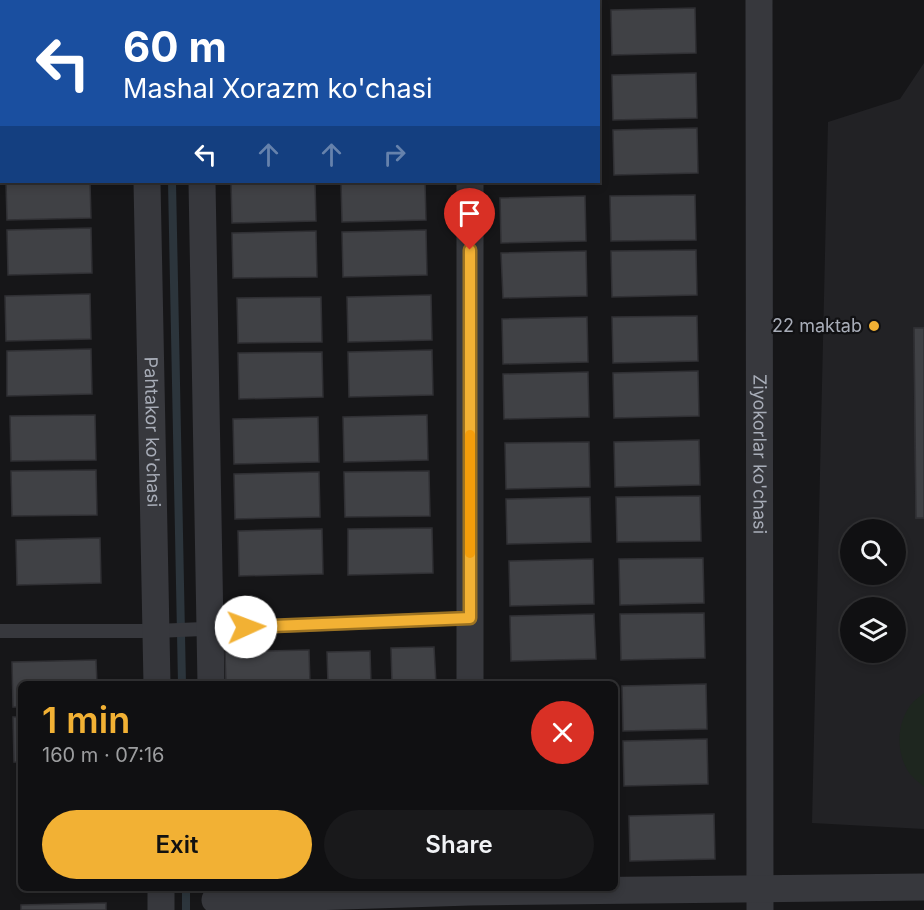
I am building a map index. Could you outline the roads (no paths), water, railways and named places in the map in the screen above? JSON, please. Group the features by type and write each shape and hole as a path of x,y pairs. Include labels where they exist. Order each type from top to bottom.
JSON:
{"street":[{"name":"Ziyokorlar ko'chasi","path":"759,0 760,900"},
{"name":"Pahtakor ko'chasi","path":"147,183 157,681"},
{"path":"202,183 211,681"},
{"path":"470,183 470,681"},
{"path":"215,899 471,897 760,900 924,887"},
{"path":"161,891 161,910"}],"lane":[{"path":"0,631 156,631 470,618"}],"waterway":[{"path":"172,183 182,681"},
{"path":"186,891 186,910"}],"place":[{"name":"22 maktab","path":"874,326"}]}
